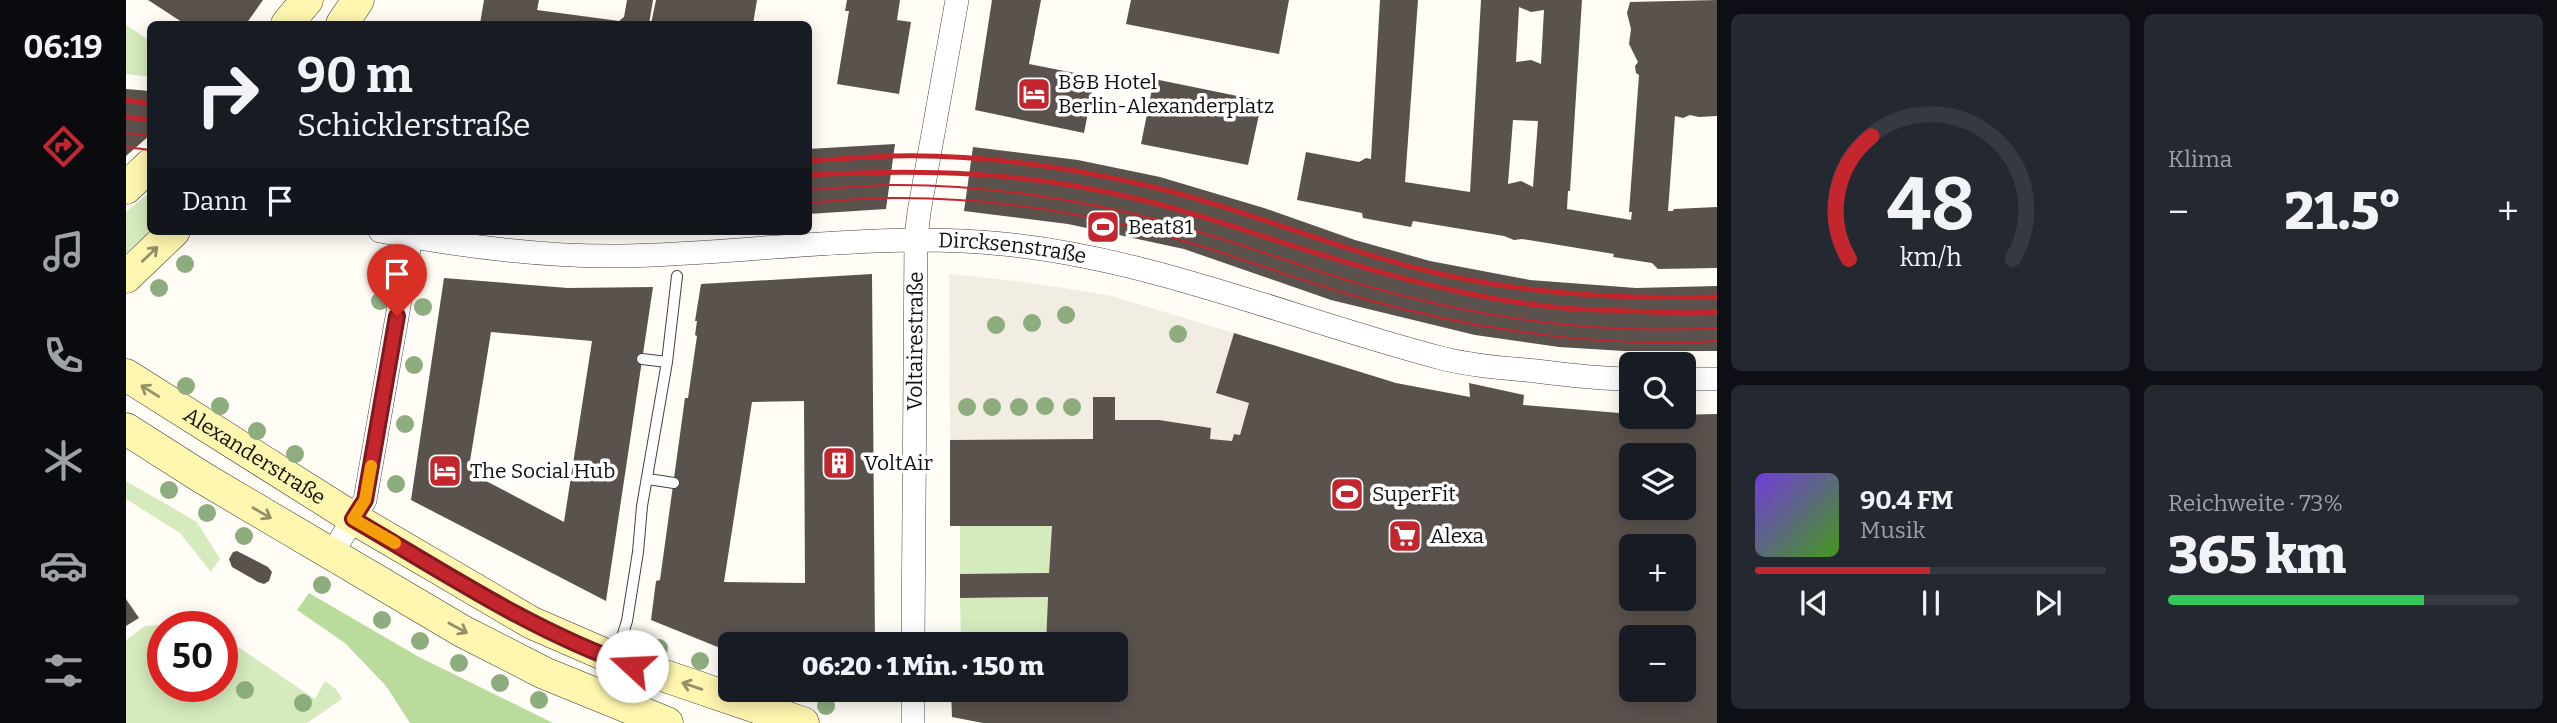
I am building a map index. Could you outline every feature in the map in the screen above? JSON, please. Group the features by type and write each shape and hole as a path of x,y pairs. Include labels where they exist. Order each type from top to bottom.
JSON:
{"main road":[{"path":"290,21 307,0"},
{"path":"344,21 358,0"},
{"path":"126,188 147,168"},
{"path":"126,277 170,235"},
{"name":"Alexanderstraße","path":"126,375 353,519 532,623 615,659 803,723"},
{"name":"Alexanderstraße","path":"126,429 203,478 462,631 544,673 661,722"}],"street":[{"name":"Voltairestraße","path":"914,632 916,238 957,0"},
{"path":"332,553 365,500 412,235"},
{"name":"Dircksenstraße","path":"418,235 542,254 622,256 916,238 1003,244 1102,260 1186,282 1444,359 1524,370 1619,378"},
{"path":"1696,379 1717,379"},
{"path":"913,702 913,723"}],"lane":[{"path":"615,659 626,621 667,362 677,276"},
{"path":"642,359 667,362"},
{"path":"648,479 674,483"}],"green space":[{"path":"126,25 147,39 147,77 126,74"},
{"path":"147,194 147,235 154,235 126,262 126,212"},
{"path":"126,481 197,522 220,559 211,572 180,533 126,499"},
{"path":"960,526 1052,526 1049,573 960,574"},
{"path":"309,593 419,657 553,723 410,723 386,686 345,643 297,610"},
{"path":"1048,597 1047,632 961,632 960,598"},
{"path":"145,626 147,702 238,702 238,647 315,699 325,681 336,689 342,699 307,723 126,723 126,640"}],"shaded area":[{"path":"949,274 1026,282 1112,296 1234,333 1216,392 1249,403 1240,435 1232,441 1210,439 1211,428 1159,420 1115,420 1115,397 1093,397 1093,439 950,440"}],"building":[{"path":"148,0 263,0 248,21 180,21"},
{"path":"484,0 539,0 537,10 619,21 480,21"},
{"path":"627,0 653,0 650,21 619,21 624,17"},
{"path":"656,0 757,0 754,21 652,21"},
{"path":"847,0 900,0 897,20 911,22 899,94 837,84 849,11 845,11"},
{"name":"B&B Hotel Berlin-Alexanderplatz","path":"992,0 1041,0 1029,64 1095,77 1084,133 975,110"},
{"path":"1131,0 1289,0 1279,54 1126,24"},
{"path":"1380,0 1418,0 1405,182 1470,192 1481,0 1582,0 1567,209 1631,220 1632,212 1629,212 1639,75 1635,66 1638,62 1629,44 1631,29 1627,13 1630,2 1717,0 1717,116 1675,116 1668,211 1717,207 1717,268 1658,269 1652,263 1613,257 1614,254 1514,240 1413,221 1411,227 1363,218 1362,213 1297,200 1306,152 1359,162 1366,158 1371,159","holes":["1519,7 1531,12 1544,10 1541,64 1531,60 1516,62","1513,120 1538,121 1533,187 1521,181 1508,184"]},
{"path":"1154,79 1262,101 1248,165 1141,144"},
{"path":"126,89 147,91 147,138 126,156"},
{"path":"895,144 886,209 812,214 812,149"},
{"path":"973,147 1078,160 1160,177 1264,208 1355,240 1430,261 1530,280 1636,288 1717,286 1717,351 1624,351 1559,347 1475,335 1331,300 1184,249 1068,224 964,211"},
{"name":"VoltAir","path":"872,274 875,632 718,632 718,647 651,620 656,581 660,580 685,398 688,398 697,336 695,321 701,284","holes":["804,401 805,583 724,582 752,402"]},
{"name":"The Social Hub","path":"444,278 568,288 653,287 606,601 411,500","holes":["491,332 592,341 564,522 486,481 469,467"]},
{"name":"Alexa","path":"1234,333 1396,383 1470,397 1469,383 1524,395 1523,405 1619,413 1619,429 1696,429 1696,414 1717,414 1717,723 983,723 952,717 951,702 1128,702 1128,632 1047,632 1048,597 960,598 960,574 1049,573 1052,526 950,526 950,440 1093,439 1093,397 1115,397 1115,420 1159,420 1211,428 1210,439 1232,441 1234,434 1240,435 1249,403 1216,393"},
{"path":"237,551 268,567 272,572 269,581 264,584 258,582 232,567 229,559 233,552"},
{"path":"126,599 139,618 126,626"}],"tram line":[{"path":"126,133 147,136"},
{"path":"126,147 147,150"},
{"path":"812,190 918,185 1040,196 1159,220 1367,286 1452,307 1540,322 1584,326 1673,330 1717,328"},
{"path":"812,203 868,198 918,198 979,201 1040,209 1100,219 1158,234 1361,298 1493,328 1628,342 1717,341"}],"railway":[{"path":"126,100 147,104"},
{"path":"126,117 147,120"},
{"path":"812,161 925,156 988,159 1051,167 1145,185 1408,266 1484,283 1600,296 1717,297"},
{"path":"812,175 891,172 972,174 1052,182 1159,204 1302,249 1410,280 1467,293 1572,309 1717,312"}],"slow traffic":[{"path":"371,466 365,500 353,519 395,543"}],"place":[{"name":"B&B Hotel Berlin-Alexanderplatz","path":"1034,94"},
{"name":"Beat81","path":"1103,227"},
{"name":"VoltAir","path":"839,463"},
{"name":"The Social Hub","path":"445,471"},
{"name":"SuperFit","path":"1347,494"},
{"name":"Alexa","path":"1405,536"}],"route":[{"path":"397,316 365,500 353,519 532,623 587,649 632,666"}]}
